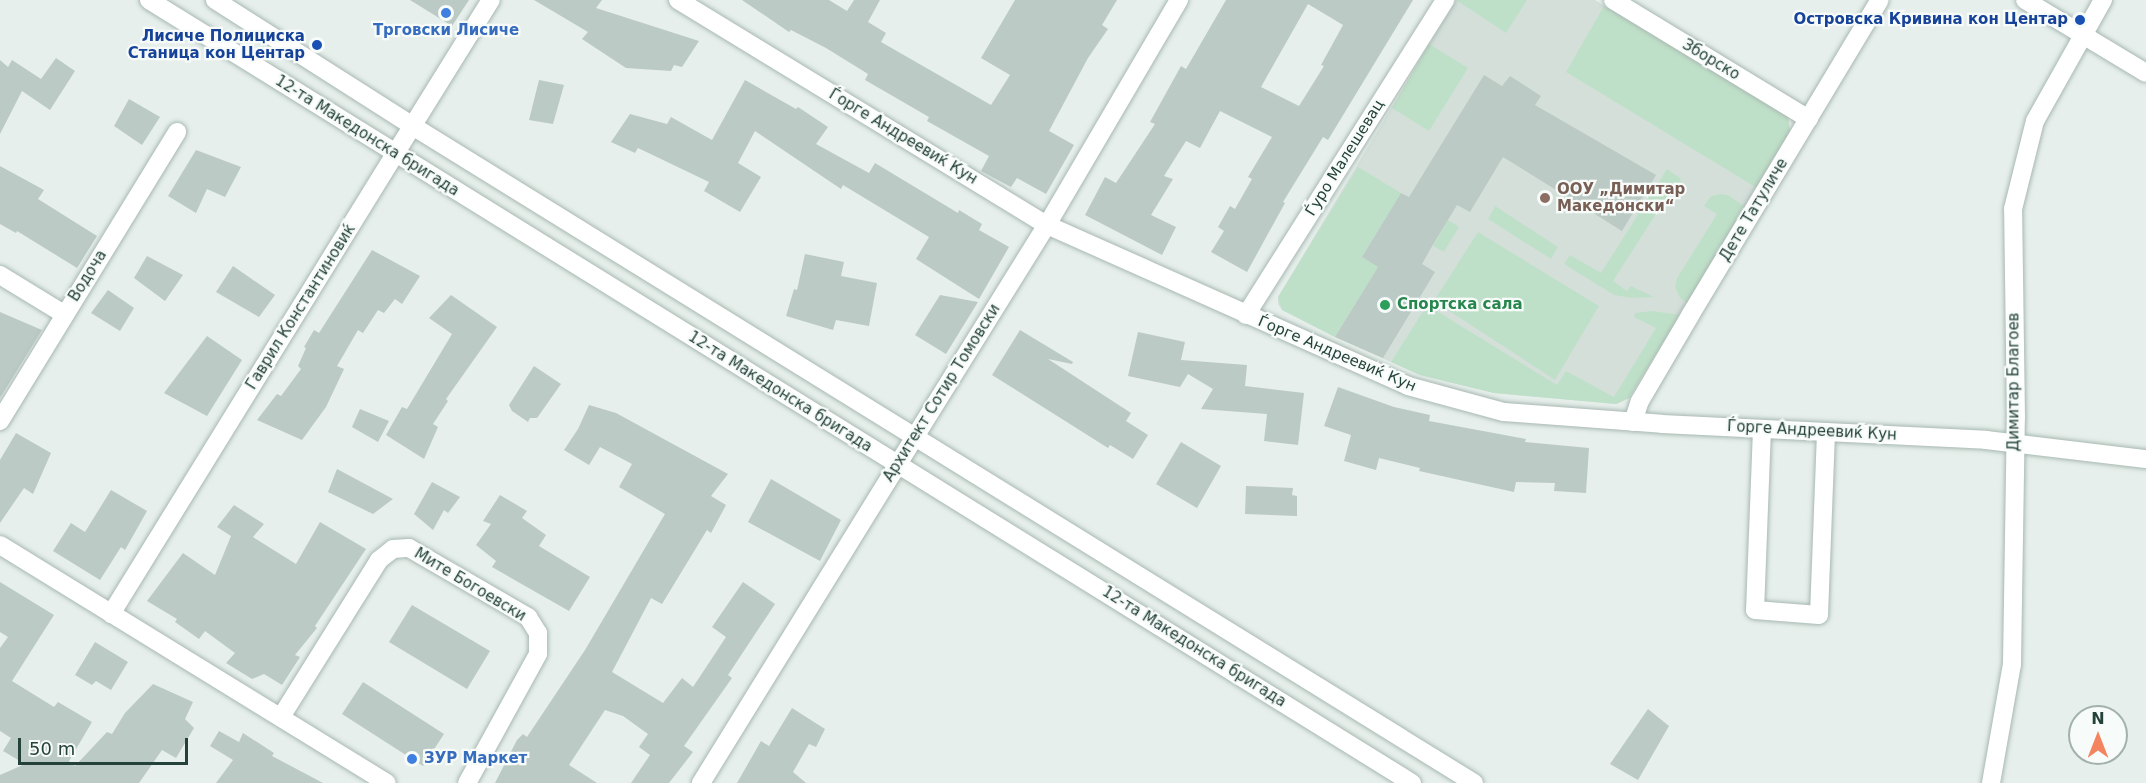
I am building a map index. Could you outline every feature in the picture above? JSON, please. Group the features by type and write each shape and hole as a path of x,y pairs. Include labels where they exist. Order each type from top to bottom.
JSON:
{"street":[{"name":"12-та Македонска бригада","path":"149,0 1412,783"},
{"name":"12-та Македонска бригада","path":"215,0 411,125 1474,783"},
{"name":"Гаврил Константиновиќ","path":"111,614 411,125 491,0"},
{"name":"Ѓорге Андреевиќ Кун","path":"678,0 1047,225 1408,386 1504,412 1633,422 2016,442 2146,459"},
{"name":"Архитект Сотир Томовски","path":"701,783 1047,225 1179,0"},
{"name":"Ѓуро Малешевац","path":"1246,315 1445,0"},
{"name":"Зборско","path":"1613,0 1809,119"},
{"name":"Дете Татуличе","path":"1633,422 1640,401 1880,0"},
{"path":"2025,0 2146,73"},
{"name":"Димитар Благоев","path":"1991,783 2012,664 2016,442 2013,209 2035,121 2103,0"},
{"name":"Водоча","path":"0,421 177,132"},
{"path":"0,275 64,314"},
{"path":"1762,429 1755,610 1819,615 1826,432"},
{"path":"0,545 387,783"},
{"name":"Мите Богоевски","path":"280,717 379,560 393,549 409,548 528,617 538,633 538,654 467,783"}],"shaded area":[{"name":"ООУ „Димитар Македонски“","path":"1456,0 1595,0 1788,117 1790,133 1629,398 1617,404 1494,393 1420,375 1335,337 1282,310 1278,304 1278,297"}],"green space":[{"path":"1456,0 1527,0 1506,33"},
{"path":"1604,6 1788,117 1790,133 1757,188 1566,72"},
{"path":"1429,44 1468,68 1429,131 1392,108"},
{"path":"1358,167 1401,193 1362,257 1378,267 1335,337 1282,310 1278,297"},
{"path":"1667,169 1680,178 1685,195 1672,189 1613,281 1627,291 1631,286 1654,297 1632,298 1614,295 1564,264 1570,255 1601,273"},
{"path":"1728,195 1745,207 1687,303 1680,298 1675,287 1677,278 1717,214 1704,206 1711,196"},
{"path":"1495,206 1558,247 1551,259 1488,219"},
{"path":"1448,220 1459,227 1444,252 1433,246"},
{"path":"1478,232 1599,306 1555,380 1434,301"},
{"path":"1427,305 1557,385 1566,371 1614,397 1656,328 1634,317 1635,313 1652,311 1680,315 1629,398 1616,404 1494,393 1420,375 1391,362"}],"building":[{"name":"Трговски Лисиче","path":"410,0 469,0 452,26"},
{"path":"534,0 602,0 596,8 699,41 682,67 674,65 671,71 626,68 582,39 588,32"},
{"path":"742,0 829,0 847,11 854,0 880,0 868,22 886,33 881,42 991,105 1010,75 981,58 1015,0 1117,0 1102,25 1108,29 1088,58 1049,131 1074,145 1046,194 1017,178 1011,187 981,171 989,156 927,121 929,117 865,80 868,74 826,48 791,30 789,32"},
{"path":"1226,0 1413,0 1328,140 1323,137 1283,202 1285,203 1247,272 1211,252 1224,231 1218,227 1230,206 1235,209 1252,179 1248,177 1272,137 1220,111 1200,148 1186,141 1164,176 1173,179 1151,215 1176,227 1162,255 1085,215 1105,177 1116,183 1155,124 1150,122 1181,66 1186,69","holes":["1308,4 1343,25 1321,65 1324,66 1299,106 1261,87"]},
{"path":"56,58 75,71 50,110 22,91 0,134 0,60 8,67 12,60 41,79"},
{"name":"ООУ „Димитар Македонски“","path":"1484,75 1502,86 1510,76 1541,96 1535,105 1656,175 1622,231 1503,157 1470,212 1457,205 1431,248 1422,264 1435,272 1383,358 1335,337 1378,267 1362,257 1401,193 1409,197"},
{"path":"539,80 564,85 553,124 529,120"},
{"path":"745,80 796,109 798,107 828,127 816,144 869,173 875,163 958,213 959,210 982,224 979,230 1009,247 979,299 916,259 929,237 843,185 841,189 755,131 738,163 761,177 740,212 704,191 709,182 638,148 635,153 611,142 630,114 667,124 671,117 712,140"},
{"path":"129,99 160,117 142,145 114,126"},
{"path":"196,150 241,167 225,197 207,189 196,213 168,196"},
{"path":"0,166 44,190 38,199 97,236 77,268 17,231 16,233 0,224"},
{"path":"372,250 420,276 402,304 395,299 384,313 378,310 363,333 358,330 337,366 344,369 326,407 302,440 257,420 277,394 281,396 301,369 298,366 306,348 304,347 314,330 319,333"},
{"path":"805,254 844,262 841,276 877,283 869,326 836,320 833,330 786,316 794,289 797,290"},
{"path":"147,256 183,275 165,301 134,278"},
{"path":"233,266 275,295 259,317 216,292"},
{"path":"108,290 134,308 120,331 91,313"},
{"path":"451,295 497,327 446,399 448,401 433,424 438,427 424,459 386,435 402,407 407,409 452,334 429,318"},
{"path":"940,295 978,302 946,354 915,335"},
{"path":"0,312 42,330 0,398"},
{"path":"1020,330 1073,362 1072,364 1048,359 1131,413 1126,421 1148,435 1133,459 1110,445 1108,448 992,375"},
{"path":"1138,332 1185,342 1181,360 1247,365 1245,386 1304,393 1298,445 1264,441 1267,414 1201,409 1213,389 1188,374 1180,387 1128,376"},
{"path":"207,336 242,360 207,416 164,393"},
{"path":"534,366 561,384 537,418 530,418 528,422 512,411 509,405"},
{"path":"1338,387 1394,407 1430,415 1429,421 1526,439 1525,442 1589,448 1586,493 1554,491 1555,483 1516,482 1514,492 1419,471 1420,468 1379,458 1376,470 1344,461 1351,435 1324,426"},
{"path":"589,405 616,413 728,474 711,496 726,505 711,533 707,530 662,604 651,598 612,672 663,703 682,678 693,687 726,637 712,627 743,582 775,604 728,675 732,678 684,746 693,752 669,783 631,783 650,755 639,747 648,734 623,716 605,710 569,765 597,783 495,783 517,740 523,734 527,737 585,650 665,514 619,487 632,464 600,447 589,465 564,450 578,429"},
{"path":"360,409 389,421 378,442 352,427"},
{"path":"16,433 51,453 33,494 24,488 0,523 0,460"},
{"path":"1181,442 1221,466 1197,508 1156,484"},
{"path":"337,469 393,499 373,514 328,492"},
{"path":"771,479 841,520 820,561 748,522"},
{"path":"432,482 460,497 448,513 444,510 433,530 414,514"},
{"path":"1246,486 1293,488 1292,495 1297,496 1297,516 1245,514"},
{"path":"111,490 147,511 125,550 121,547 100,580 53,551 71,523 85,532"},
{"path":"500,495 527,511 522,518 546,535 539,546 590,577 569,611 492,567 496,561 476,545 491,524 483,521"},
{"path":"234,505 264,524 253,537 296,564 320,522 366,549 315,626 317,628 295,655 300,657 282,685 264,674 252,679 226,663 235,653 205,631 199,639 175,622 177,619 147,601 183,553 215,575 231,536 217,527"},
{"path":"0,582 54,615 12,681 54,707 58,702 92,722 69,761 75,766 107,732 112,734 125,713 153,684 193,702 185,719 194,728 176,758 162,750 139,783 0,783 0,775 25,764 3,751 11,738 0,731 0,648 8,637 0,632"},
{"path":"412,605 490,651 467,689 389,642"},
{"path":"95,642 128,662 111,690 96,681 92,685 75,675"},
{"path":"363,682 444,734 423,766 342,714"},
{"path":"792,708 825,729 816,747 809,744 793,772 806,783 737,783 761,741 769,746"},
{"path":"1648,709 1669,726 1638,780 1610,764"},
{"path":"219,731 239,742 243,733 274,753 272,756 323,783 216,783 233,760 210,746"}],"place":[{"name":"Трговски Лисиче","path":"446,13"},
{"name":"Островска Кривина кон Центар","path":"2080,20"},
{"name":"Лисиче Полициска Станица кон Центар","path":"317,45"},
{"name":"ООУ „Димитар Македонски“","path":"1545,198"},
{"name":"Спортска сала","path":"1385,305"},
{"name":"ЗУР Маркет","path":"412,759"}]}
